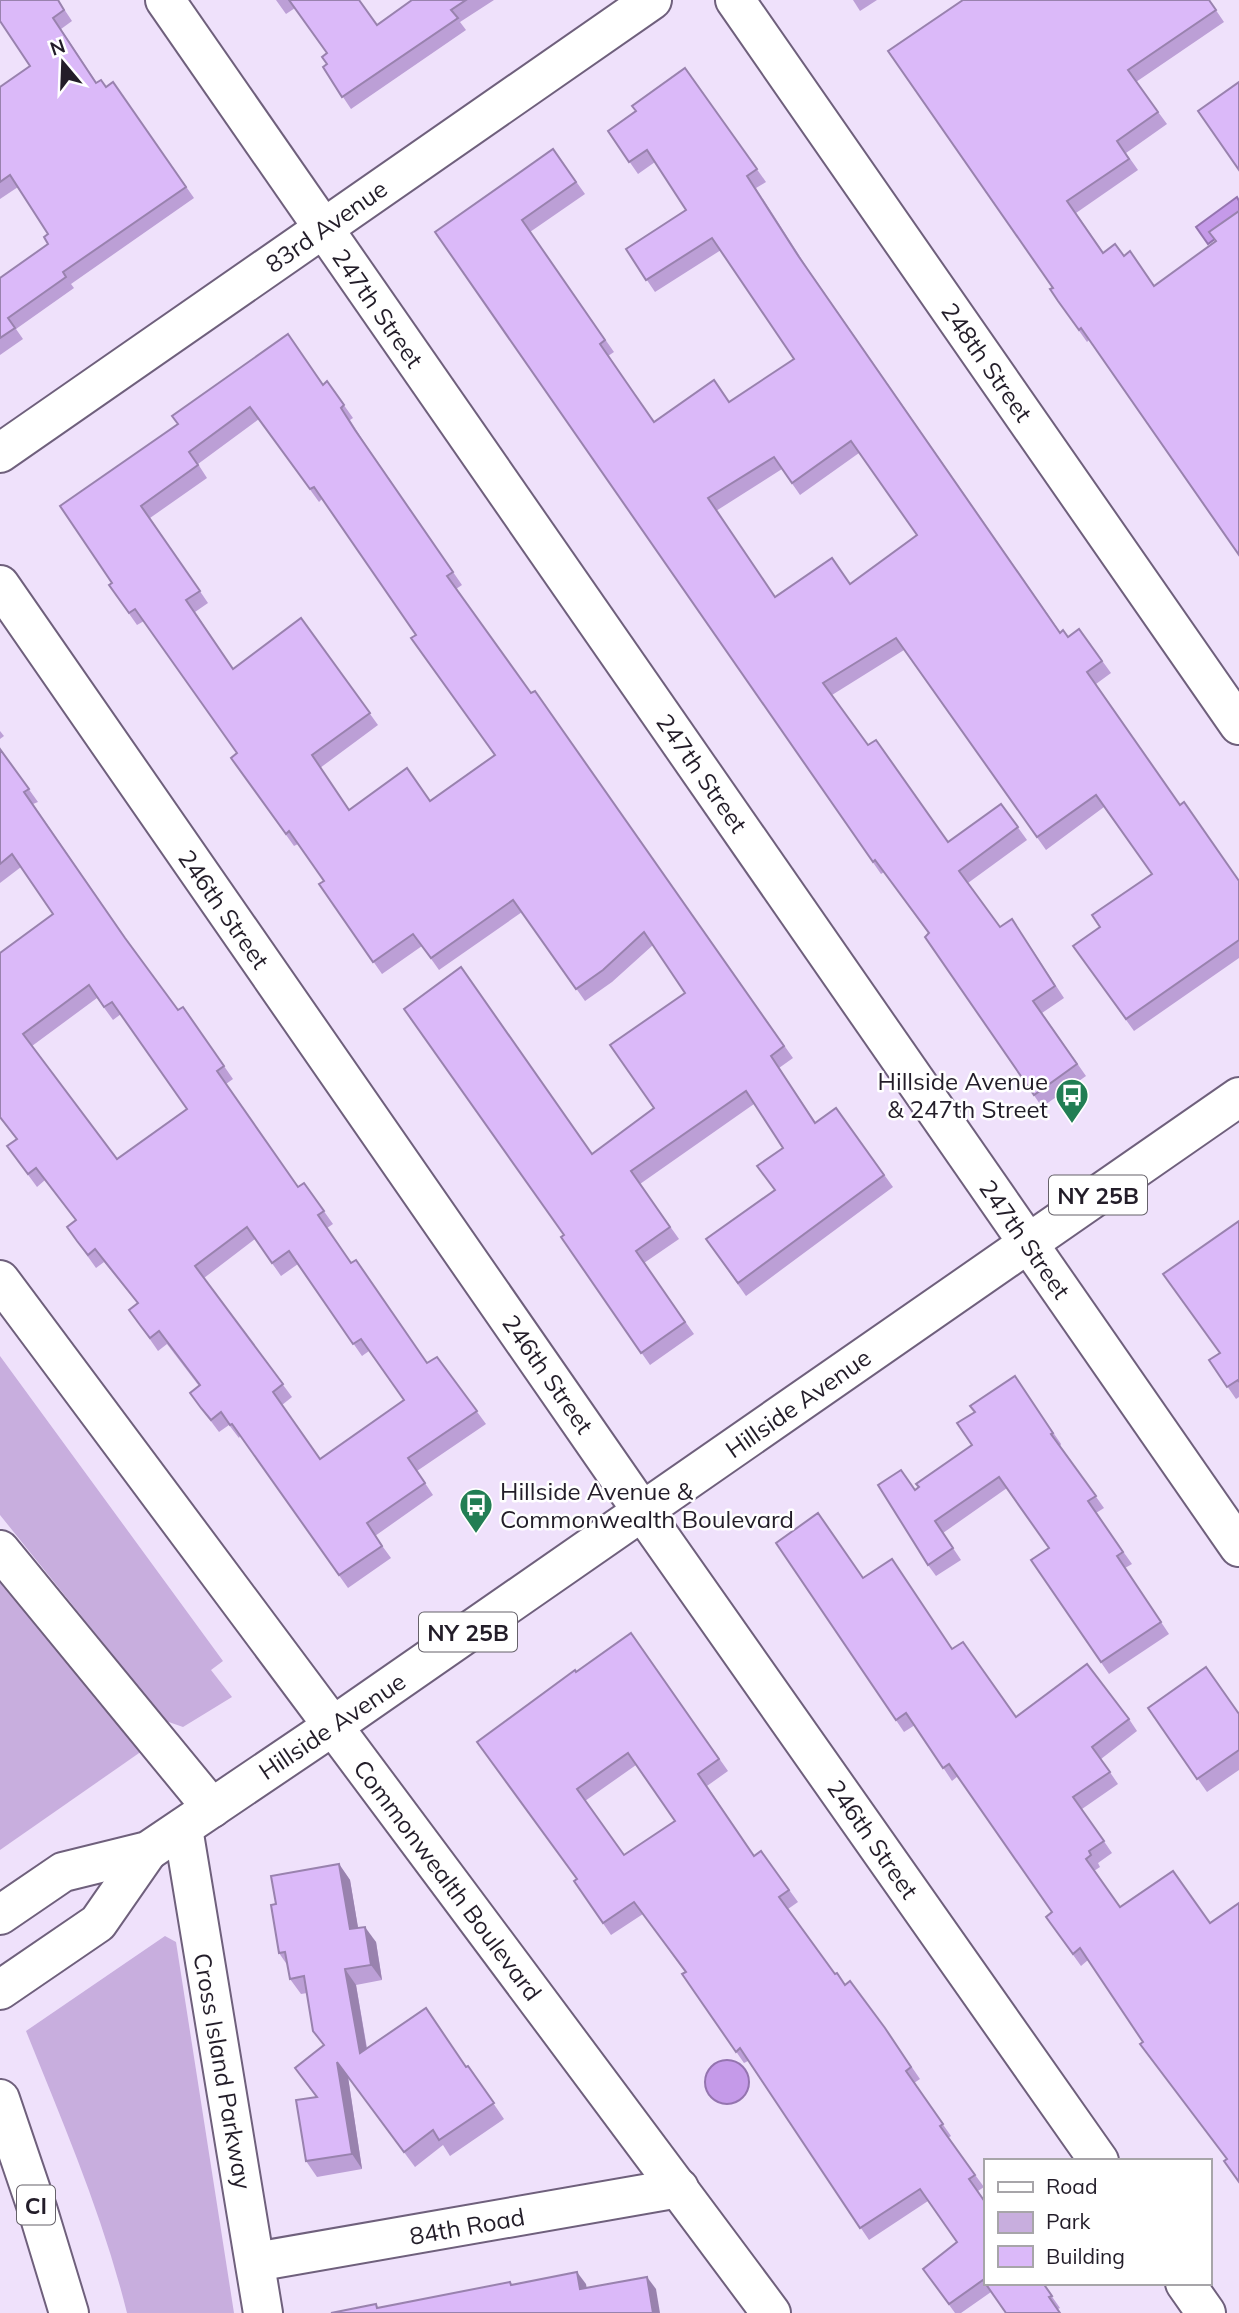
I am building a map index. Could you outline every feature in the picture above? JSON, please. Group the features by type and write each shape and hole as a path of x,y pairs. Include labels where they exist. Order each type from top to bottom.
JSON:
{"main road":[{"name":"247th Street","path":"164,0 1239,1547"},
{"name":"83rd Avenue","path":"0,453 652,0"},
{"name":"248th Street","path":"735,0 1239,725"},
{"name":"246th Street","path":"0,586 642,1511 1098,2159"},
{"name":"Hillside Avenue","path":"0,1915 63,1872 148,1851 198,1818 1239,1097"},
{"name":"Commonwealth Boulevard","path":"0,1280 771,2313"},
{"path":"0,1550 198,1818"},
{"name":"Cross Island Parkway","path":"198,1818 263,2313"},
{"name":"Hillside Avenue","path":"0,1990 98,1923 148,1851"},
{"name":"CI","path":"0,2099 69,2313"},
{"name":"84th Road","path":"255,2262 679,2188"},
{"path":"1186,2285 1206,2313"}],"green space":[{"path":"0,1356 223,1661 211,1670 232,1697 183,1727 166,1721 0,1515"},
{"path":"0,1581 142,1751 0,1850"},
{"path":"165,1936 176,1942 234,2313 127,2313 94,2205 26,2031"}],"shaded area":[{"path":"1237,197 1239,221 1208,244 1196,227"},
{"path":"727,2060 743,2066 749,2082 743,2098 727,2104 711,2098 705,2082 711,2066"}],"building":[{"path":"0,0 58,0 64,10 53,18 96,83 101,80 106,87 113,82 186,187 63,272 66,277 8,318 15,328 0,338 0,278 48,244 44,237 48,234 10,175 0,182 0,87 30,66 0,21"},
{"path":"289,0 359,0 377,25 412,0 466,0 451,10 458,18 342,97 323,67 327,64 322,57 327,53"},
{"path":"963,0 1209,0 1216,10 1128,70 1158,112 1117,141 1129,159 1067,201 1103,253 1115,244 1124,256 1130,251 1154,286 1216,241 1209,232 1239,211 1239,555 1081,328 1079,330 1058,301 1050,289 1053,288 888,51"},
{"path":"685,68 757,169 747,176 799,257 1060,633 1063,630 1068,637 1079,629 1102,661 1087,672 1180,805 1184,802 1239,881 1239,940 1126,1019 1073,946 1100,927 1092,915 1152,874 1096,795 1037,837 896,638 823,683 868,745 876,740 948,842 1001,804 1018,827 959,871 1000,927 1012,919 1055,986 1033,1001 1077,1064 1034,1095 925,937 929,933 875,860 873,862 435,232 553,149 576,182 522,220 605,340 600,344 631,389 654,422 714,380 729,402 794,359 712,238 646,280 626,249 686,210 647,150 629,162 608,131 636,111 632,106","holes":["851,441 917,535 850,584 832,558 775,597 708,498 774,457 792,483"]},
{"path":"1239,82 1239,170 1198,111"},
{"path":"288,334 323,385 327,381 344,405 341,408 355,430 453,572 447,576 531,693 535,691 784,1046 771,1056 815,1123 836,1108 884,1175 738,1283 706,1239 775,1190 757,1166 783,1148 746,1091 631,1171 670,1227 636,1251 685,1322 641,1353 561,1237 564,1235 404,1009 461,967 592,1154 654,1108 610,1045 685,993 644,932 603,970 576,989 513,900 431,958 413,934 373,962 319,884 324,881 289,831 286,834 231,758 237,753 135,609 129,613 60,506 178,424 172,416","holes":["250,407 310,489 314,487 416,635 411,638 495,755 430,801 407,768 349,810 312,755 370,713 301,618 233,669 186,600 200,591 141,506 198,465 189,452"]},
{"path":"0,749 29,789 24,792 125,938 178,1010 183,1007 224,1066 217,1071 298,1187 304,1183 324,1211 318,1215 351,1263 356,1260 427,1363 437,1357 477,1411 408,1458 425,1483 367,1523 382,1546 339,1575 232,1424 230,1425 221,1412 211,1420 201,1408 190,1393 200,1385 159,1331 150,1338 140,1325 129,1310 138,1303 95,1249 88,1255 77,1241 67,1227 76,1220 36,1168 28,1174 7,1146 17,1139 0,1117 0,953 53,914 12,854 0,864","holes":["89,985 104,1007 112,1002 187,1109 117,1159 23,1034","247,1227 272,1263 289,1251 353,1344 361,1339 404,1400 320,1459 273,1392 283,1384 195,1266"]},
{"path":"1239,1221 1239,1382 1238,1380 1227,1387 1209,1360 1220,1353 1163,1274"},
{"path":"1015,1376 1053,1433 1051,1434 1096,1496 1088,1501 1123,1552 1117,1556 1161,1622 1101,1662 1031,1560 1049,1548 999,1477 935,1521 953,1548 928,1565 878,1485 901,1470 915,1490 919,1487 916,1484 972,1445 957,1423 975,1412 970,1406"},
{"path":"818,1513 863,1578 892,1559 952,1649 963,1642 1016,1717 1087,1664 1129,1719 1092,1747 1110,1772 1073,1797 1104,1841 1089,1851 1091,1855 1086,1859 1120,1907 1173,1871 1210,1923 1239,1903 1239,2182 1224,2161 1227,2159 1140,2044 1143,2042 1080,1948 1073,1954 1046,1917 1052,1912 949,1764 943,1768 906,1713 896,1720 776,1543"},
{"path":"631,1633 719,1759 698,1774 754,1856 761,1851 789,1890 779,1897 835,1974 837,1973 845,1985 850,1981 885,2028 911,2067 906,2071 975,2175 969,2179 984,2201 984,2282 949,2304 923,2269 957,2242 920,2189 860,2228 740,2048 736,2052 682,1974 686,1972 634,1902 603,1923 574,1881 577,1879 477,1742 575,1670 576,1672","holes":["628,1753 675,1821 624,1855 577,1789"]},
{"path":"1206,1667 1239,1714 1239,1750 1197,1779 1148,1708"},
{"path":"339,1864 350,1929 365,1927 371,1965 345,1969 360,2053 426,2008 494,2103 439,2140 433,2130 404,2152 337,2062 352,2154 306,2161 296,2100 317,2097 295,2068 324,2045 313,2031 304,1976 290,1979 285,1952 279,1953 271,1905 276,1904 271,1876"},
{"path":"577,2272 580,2289 647,2277 653,2313 331,2313 376,2304 377,2308"},
{"path":"986,2285 1044,2285 1060,2313 1006,2313"}],"place":[{"name":"Hillside Avenue & 247th Street","path":"1072,1125"},
{"name":"Hillside Avenue & Commonwealth Boulevard","path":"476,1535"}]}
